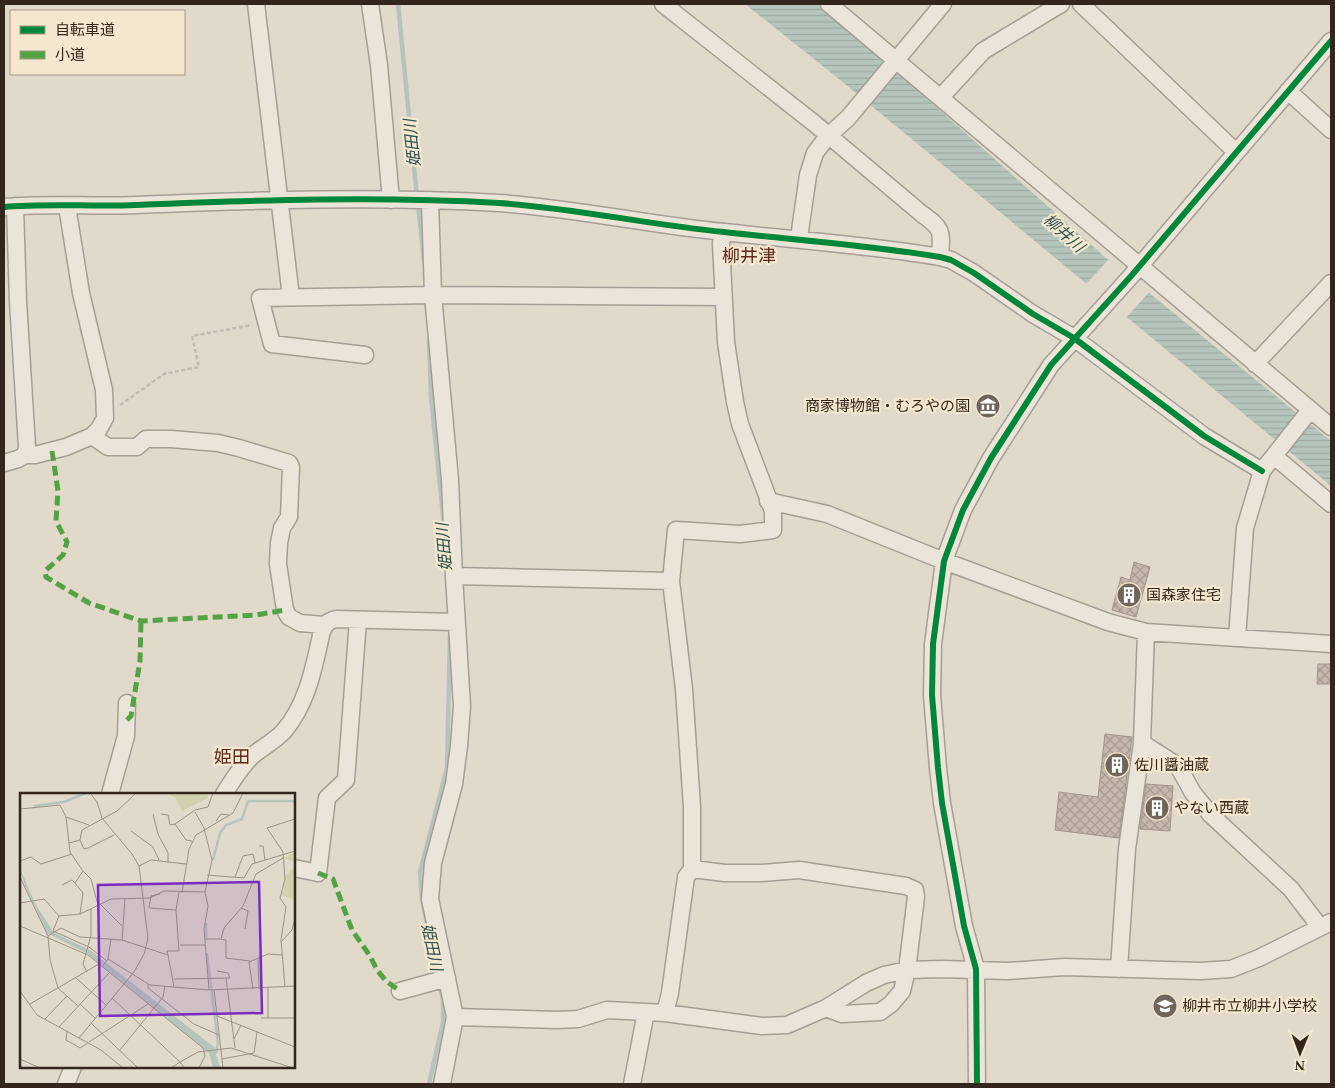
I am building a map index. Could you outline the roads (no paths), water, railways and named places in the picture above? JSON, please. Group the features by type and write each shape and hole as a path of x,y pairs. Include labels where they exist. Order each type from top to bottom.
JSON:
{"street":[{"path":"256,4 291,297"},
{"path":"370,4 379,65 391,200"},
{"path":"663,4 936,224 941,231 942,238 940,257"},
{"path":"829,4 891,65 941,97 1136,270 1255,364 1310,413 1331,427"},
{"path":"799,238 808,176 815,153 828,136 848,118 943,4"},
{"path":"941,97 982,51 1061,4"},
{"path":"1082,4 1236,152"},
{"path":"976,1084 976,969 964,926 942,803 932,695 933,644 944,562 963,510 991,458 1051,365 1136,270 1331,41"},
{"path":"1288,91 1331,130"},
{"path":"25,455 27,447 9,207 123,206 279,199 422,200 532,207 722,232 799,238 951,260 974,273 1033,314 1074,338 1204,436 1262,471"},
{"path":"422,200 450,480 456,622 462,706 454,784 433,863 430,899 455,1017 442,1084"},
{"path":"4,463 25,455 35,455 59,449 92,436 99,429 105,418 104,390 81,293 67,206"},
{"path":"665,1013 670,993 686,877 692,869 692,807 684,689 670,582 676,530 740,534 773,530 773,512 740,424 726,342 722,232"},
{"path":"1255,364 1331,283"},
{"path":"365,355 272,344 260,298 433,295 723,297"},
{"path":"1237,638 1245,528 1262,471 1310,413"},
{"path":"92,436 108,447 137,446 146,439 218,443 289,463 291,467 289,517 282,528 278,564 285,610 289,617 300,623 324,625"},
{"path":"1277,452 1331,504"},
{"path":"768,501 827,514 944,562 1108,622 1146,632 1331,644"},
{"path":"454,576 670,582"},
{"path":"225,793 236,775 251,758 283,731 296,714 312,675 324,625 329,621 336,619 456,622"},
{"path":"295,868 318,873 327,798 346,780 358,620"},
{"path":"1119,969 1127,849 1142,742 1146,632"},
{"path":"110,793 126,736 127,703"},
{"path":"455,1017 556,1020 578,1018 607,1010 665,1013 762,1026 787,1025 826,1008 866,983 884,975 907,970 976,969 1008,971 1041,968 1200,971 1231,969 1259,958 1326,925 1211,815 1193,793 1178,766 1142,742"},
{"path":"692,869 743,873 799,870 906,886 915,890 916,897 907,970 902,991 891,1004 880,1012 842,1014 826,1008"},
{"path":"400,991 447,978"},
{"path":"632,1084 646,1012"},
{"path":"66,1084 73,1068"}],"water":[{"name":"柳井川","path":"745,4 817,4 890,66 1105,257 1331,441 1331,486 839,79"}],"waterway":[{"name":"姫田川","path":"398,4 417,197"},
{"name":"姫田川","path":"418,204 424,261"},
{"name":"姫田川","path":"429,341 431,397 444,525"},
{"name":"姫田川","path":"429,1084 443,1022 443,1000 422,899 420,872 447,768 450,635"}],"place":[{"name":"商家博物館・むろやの園","path":"988,406"},
{"name":"国森家住宅","path":"1129,595"},
{"name":"佐川醤油蔵","path":"1117,765"},
{"name":"やない西蔵","path":"1157,808"},
{"name":"柳井市立柳井小学校","path":"1165,1006"}],"district":[{"name":"柳井津","path":"749,256"},
{"name":"姫田","path":"232,757"}]}
